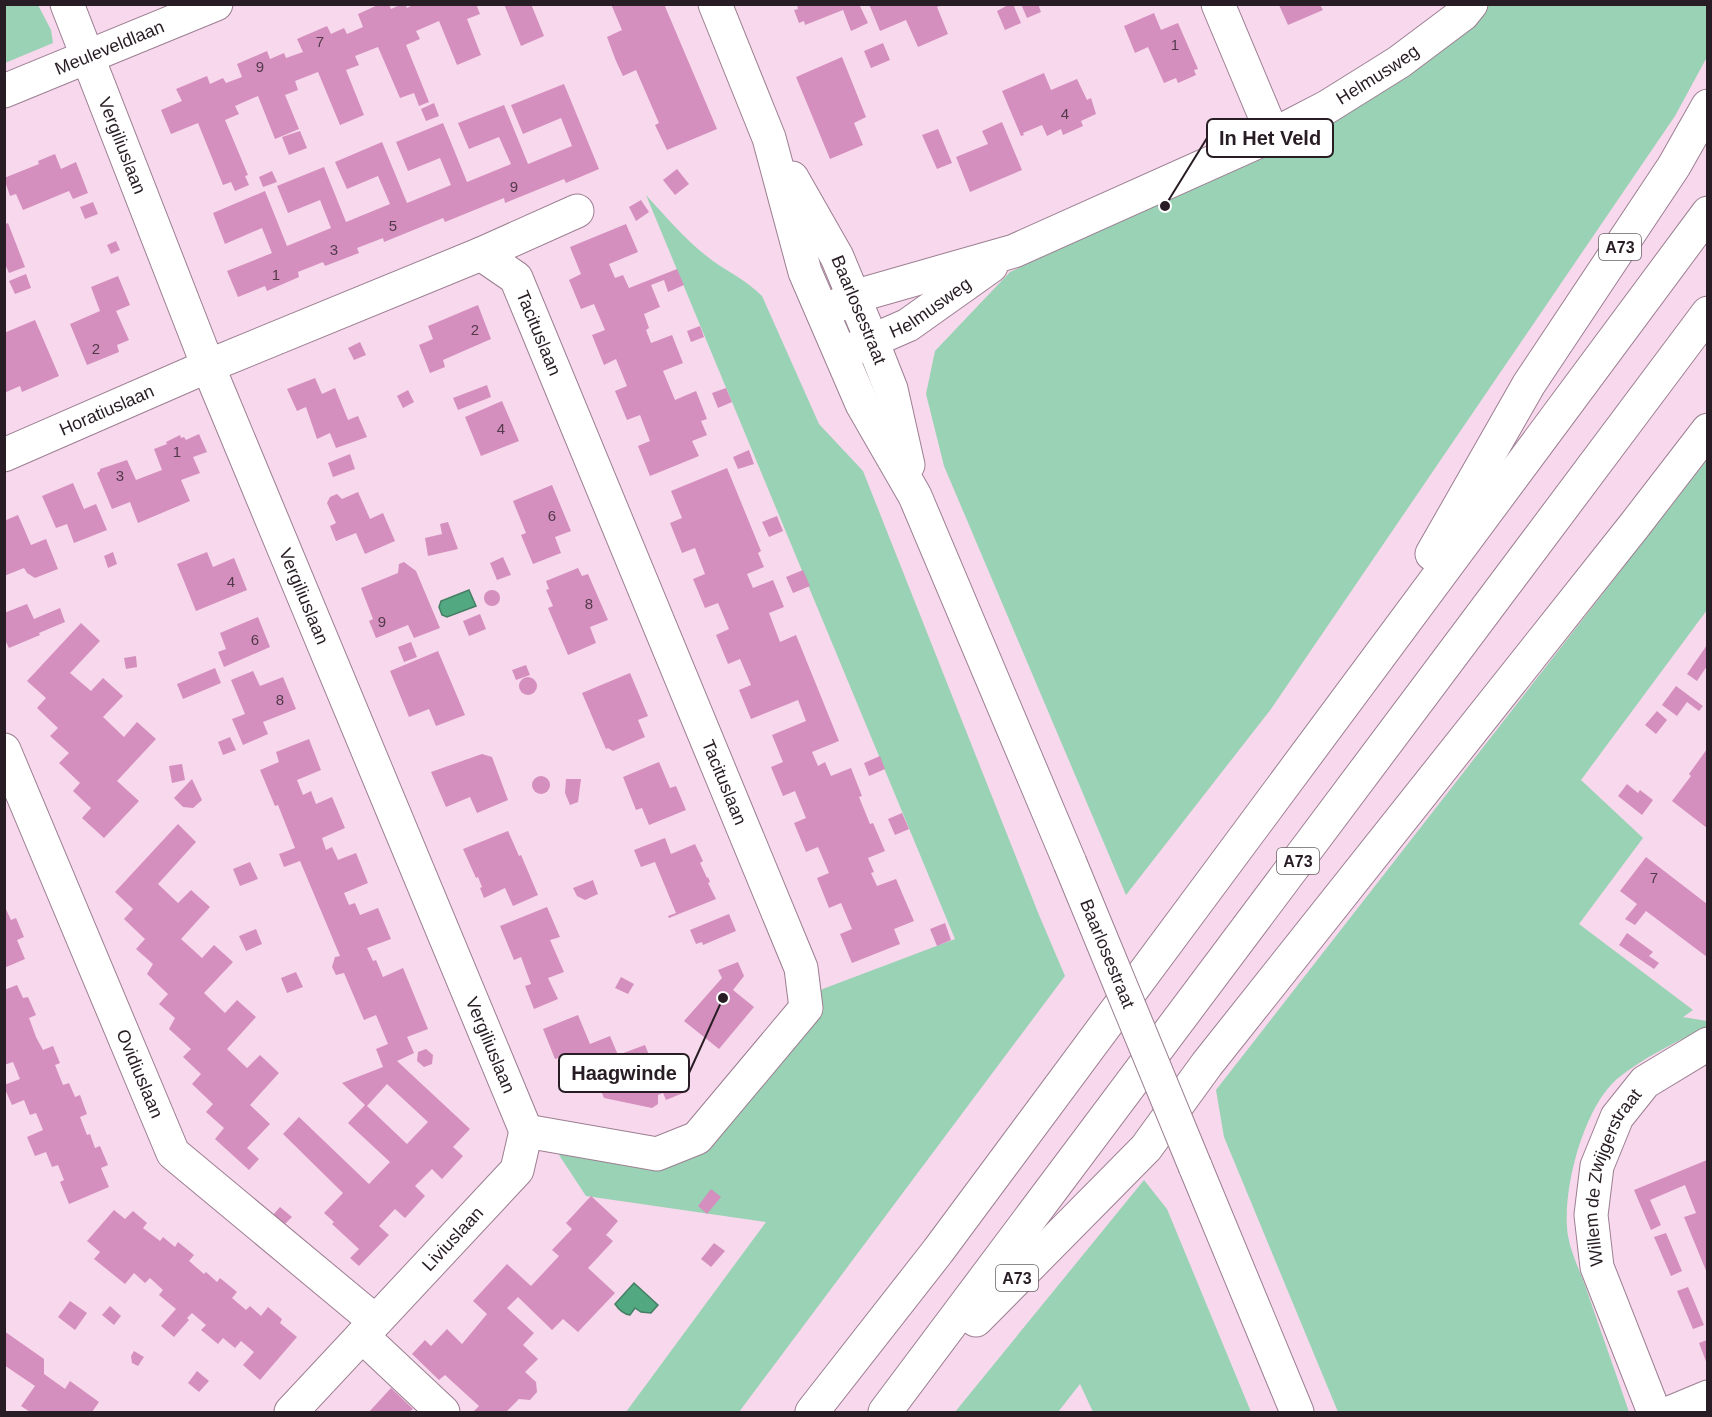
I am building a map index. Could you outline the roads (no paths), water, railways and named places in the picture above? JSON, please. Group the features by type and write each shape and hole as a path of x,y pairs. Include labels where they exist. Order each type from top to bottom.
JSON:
{"main road":[{"name":"Vergiliuslaan","path":"67,4 208,366 526,1131"},
{"name":"Meuleveldlaan","path":"4,91 216,4"},
{"name":"Baarlosestraat","path":"715,4 769,138 805,272 862,404 915,496 1070,863 1297,1413"},
{"path":"1218,4 1273,135"},
{"name":"Helmusweg","path":"823,313 853,297 1014,251 1273,135 1327,107 1399,62 1463,14 1471,4"},
{"name":"A73","path":"1354,688 1529,384 1674,166 1707,106"},
{"name":"Baarlosestraat","path":"769,138 837,257 872,341 891,389 915,496"},
{"path":"208,366 481,254 577,211"},
{"name":"A73","path":"812,1413 938,1251 1707,213"},
{"name":"Helmusweg","path":"841,355 908,325 1014,251"},
{"name":"Tacituslaan","path":"481,254 516,278 801,968 806,1008 698,1138 657,1154 526,1131"},
{"name":"A73","path":"887,1411 1707,313"},
{"name":"Horatiuslaan","path":"4,455 208,366"},
{"name":"A73","path":"887,1411 1146,1148 1207,1064 1634,526 1707,430"},
{"name":"Ovidiuslaan","path":"4,750 173,1153 369,1329"},
{"name":"Willem de Zwijgerstraat","path":"1654,1413 1597,1267 1591,1215 1597,1167 1617,1117 1645,1082 1707,1044"},
{"name":"Liviuslaan","path":"291,1413 517,1170 526,1131"},
{"path":"369,1329 443,1413"},
{"path":"1672,1413 1707,1397"}],"place":[{"name":"In Het Veld","path":"1165,206"},
{"name":"Haagwinde","path":"723,998"}]}
